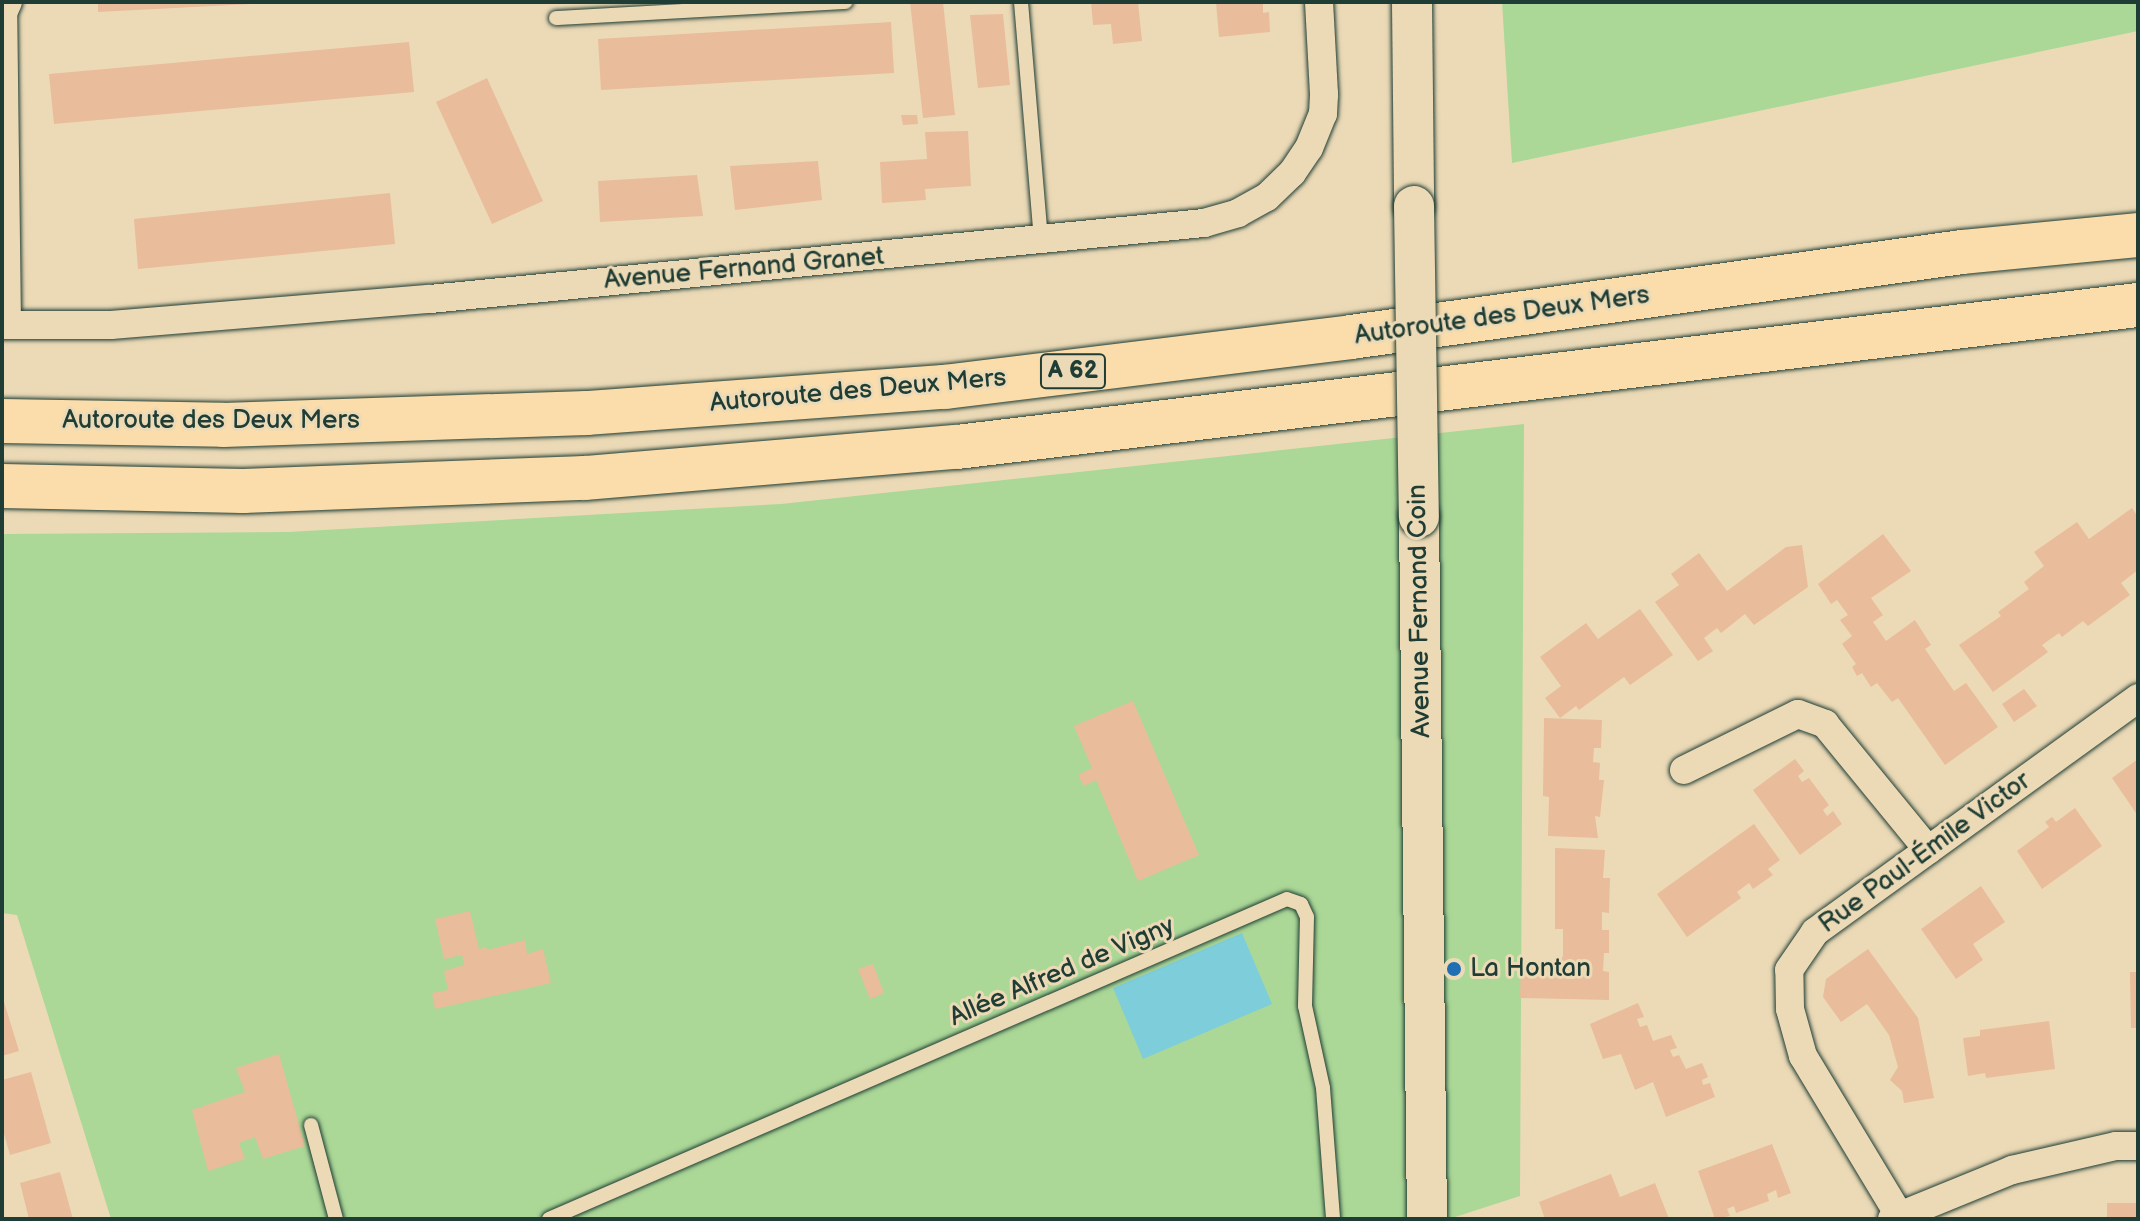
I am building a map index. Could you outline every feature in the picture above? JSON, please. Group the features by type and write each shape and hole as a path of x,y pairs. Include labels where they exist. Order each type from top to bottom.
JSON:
{"highway":[{"name":"Autoroute des Deux Mers","path":"2,421 223,425 556,414 945,387 1351,337 1962,252 2138,235"},
{"name":"A 62","path":"2,486 243,491 585,478 957,447 2138,305"}],"main road":[{"name":"Avenue Fernand Coin","path":"1412,2 1427,1219"}],"street":[{"path":"4,325 3,13 8,2"},
{"name":"Avenue Fernand Granet","path":"4,325 127,324 1041,241 1204,223 1238,213 1267,197 1301,160 1323,114 1325,68 1319,2"},
{"name":"Rue Paul-Émile Victor","path":"1896,1217 1803,1056 1790,1009 1789,970 1815,932 2138,698"},
{"path":"1684,770 1798,714 1825,724 1928,850"},
{"path":"1896,1217 2012,1170 2116,1146 2138,1146"}],"lane":[{"path":"556,18 846,2"},
{"path":"1021,2 1041,241"},
{"name":"Allée Alfred de Vigny","path":"549,1219 1287,899 1301,904 1307,917 1305,1006 1323,1088 1333,1219"},
{"path":"311,1125 336,1219"}],"green space":[{"path":"1502,2 2138,2 2138,31 1512,163"},
{"path":"1524,424 1520,1196 1449,1219 111,1219 17,915 2,913 2,534 288,532 781,504"}],"water":[{"path":"1242,933 1272,1004 1143,1059 1113,988"}],"building":[{"path":"98,2 250,2 251,4 98,12"},
{"path":"910,2 943,2 955,115 923,118"},
{"path":"1091,2 1138,2 1142,41 1113,44 1111,24 1093,25"},
{"path":"1216,2 1263,2 1263,13 1269,12 1270,32 1219,37"},
{"path":"1003,14 1010,85 978,88 970,15"},
{"path":"891,22 894,73 601,90 598,39"},
{"path":"409,42 414,92 54,124 49,74"},
{"path":"487,78 543,201 492,224 436,102"},
{"path":"901,115 917,115 918,124 903,125"},
{"path":"968,131 971,186 925,189 926,200 882,203 880,162 927,159 925,132"},
{"path":"818,161 822,200 735,210 730,166"},
{"path":"697,175 703,216 600,222 598,181"},
{"path":"390,193 395,244 138,269 134,219"},
{"path":"2132,508 2138,517 2138,570 2121,583 2130,595 2088,626 2083,621 2062,637 2059,633 2042,645 2048,652 1993,692 1959,645 2001,616 1998,612 2029,589 2024,582 2044,566 2034,552 2077,522 2089,539"},
{"path":"1883,534 1911,571 1871,598 1883,615 1873,622 1886,641 1915,620 1931,645 1925,649 1954,691 1966,683 1998,727 1945,765 1898,698 1892,702 1877,683 1871,687 1862,673 1857,676 1852,667 1856,664 1842,644 1852,636 1840,620 1848,615 1837,600 1831,604 1818,584"},
{"path":"1802,545 1808,587 1754,625 1745,614 1721,633 1717,628 1704,638 1713,651 1698,661 1655,602 1679,585 1671,574 1699,553 1727,591 1786,547"},
{"path":"1640,609 1673,655 1630,685 1624,677 1579,710 1576,706 1560,718 1545,698 1561,686 1540,657 1586,623 1598,639"},
{"path":"2024,689 2037,706 2014,722 2002,704"},
{"path":"1133,701 1199,855 1138,881 1096,780 1084,786 1078,775 1092,768 1074,726"},
{"path":"1544,718 1602,720 1601,748 1594,748 1593,762 1600,763 1599,780 1604,780 1600,817 1595,816 1598,838 1548,836 1549,797 1543,796"},
{"path":"1795,759 1804,771 1798,776 1802,782 1809,778 1829,805 1823,810 1827,816 1833,811 1842,824 1800,855 1753,790"},
{"path":"2138,759 2138,816 2112,778"},
{"path":"2075,808 2102,846 2042,889 2017,851 2049,827 2045,822 2052,817 2056,822"},
{"path":"1754,824 1780,860 1768,869 1773,875 1753,889 1749,883 1737,892 1741,898 1687,937 1657,894"},
{"path":"1555,848 1605,850 1603,878 1610,878 1609,913 1602,912 1602,930 1609,930 1609,953 1604,953 1603,971 1609,972 1609,1000 1520,998 1521,961 1560,961 1563,956 1563,929 1555,929"},
{"path":"1981,886 2005,922 1973,944 1983,960 1956,979 1921,929"},
{"path":"470,911 479,949 486,947 487,950 525,940 527,954 543,949 551,983 435,1009 432,993 448,990 444,971 464,965 462,955 444,959 435,919"},
{"path":"1868,949 1918,1018 1934,1098 1904,1103 1902,1091 1890,1080 1898,1067 1889,1035 1867,1004 1841,1022 1823,997 1826,979"},
{"path":"873,964 884,993 870,999 858,969"},
{"path":"2130,972 2138,972 2138,1028 2131,1028"},
{"path":"2,995 19,1051 2,1056"},
{"path":"1638,1003 1644,1017 1637,1019 1640,1027 1647,1025 1653,1041 1671,1035 1677,1048 1670,1050 1673,1057 1679,1055 1686,1069 1702,1063 1708,1077 1702,1080 1703,1085 1710,1083 1715,1097 1666,1117 1653,1082 1635,1090 1621,1054 1603,1059 1590,1024"},
{"path":"2049,1021 2055,1069 1986,1078 1985,1073 1968,1076 1963,1038 1980,1036 1980,1030"},
{"path":"279,1054 305,1146 263,1159 255,1137 239,1143 245,1159 208,1171 192,1110 245,1092 236,1068"},
{"path":"31,1072 51,1143 10,1155 2,1127 2,1080"},
{"path":"1772,1144 1791,1193 1778,1198 1776,1190 1767,1194 1769,1201 1736,1213 1734,1206 1727,1209 1730,1216 1715,1219 1698,1171"},
{"path":"60,1172 73,1219 29,1219 20,1183"},
{"path":"1611,1174 1620,1197 1655,1183 1669,1219 1545,1219 1539,1202"},
{"path":"2107,1203 2138,1203 2138,1219 2107,1219"}],"place":[{"name":"La Hontan","path":"1454,969"}]}
